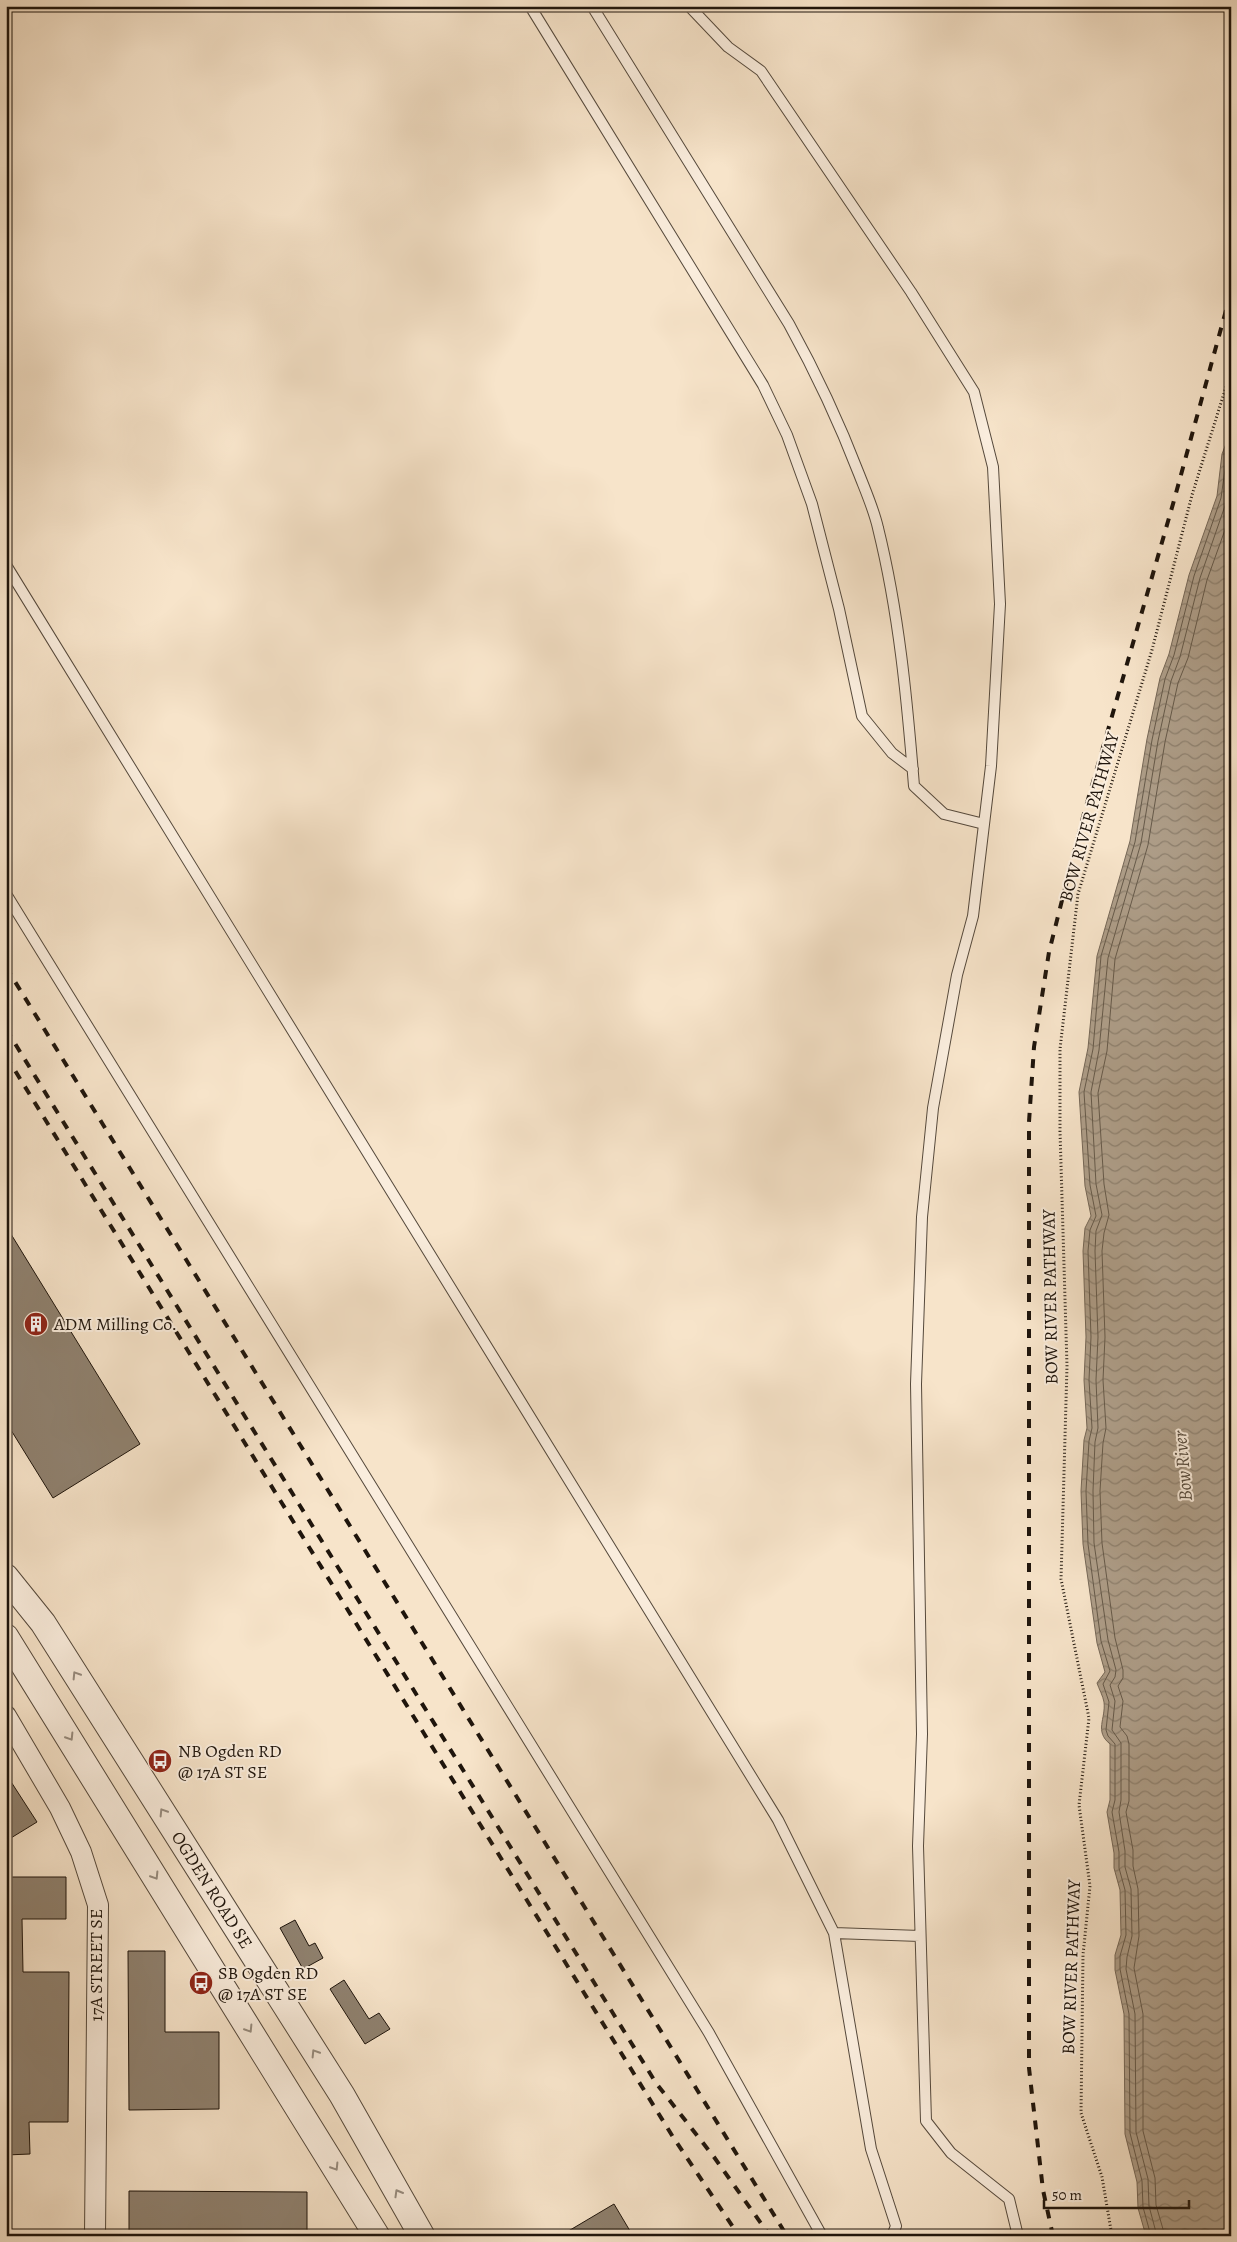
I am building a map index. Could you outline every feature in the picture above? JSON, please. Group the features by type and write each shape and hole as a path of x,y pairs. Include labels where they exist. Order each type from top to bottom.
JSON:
{"street":[{"name":"OGDEN ROAD SE","path":"6,1577 43,1623 320,2061 422,2236"},
{"path":"6,1637 377,2236"},
{"name":"17A STREET SE","path":"6,1716 60,1808 77,1843 98,1905 96,2236"}],"lane":[{"path":"530,6 726,322 762,385 787,435 812,504 839,609 862,716 892,753 913,769"},
{"path":"592,6 789,324 815,370 841,428 878,526 896,609 904,671 914,786 944,814 984,824"},
{"path":"689,6 728,47 761,71 911,292 974,392 993,467 1000,604 991,766 972,916 957,975 933,1108 922,1217 916,1384 922,1734 918,1846 926,2121 951,2153 1009,2199 1018,2236"},
{"path":"6,565 778,1820 834,1933 871,2149 896,2226 892,2236"},
{"path":"6,894 709,2033 822,2236"},
{"path":"834,1933 920,1936"}],"path":[{"name":"BOW RIVER PATHWAY","path":"1112,2236 1102,2177 1082,2113 1083,1955 1090,1886 1079,1805 1089,1718 1061,1579 1067,1366 1060,1131 1060,1049 1078,894 1152,650 1192,495 1231,371"}],"water":[{"name":"Bow River","path":"1231,431 1231,2236 1146,2236 1138,2208 1137,2182 1125,2134 1124,2014 1115,1970 1115,1955 1121,1935 1120,1890 1114,1868 1114,1853 1107,1812 1110,1800 1110,1744 1103,1734 1104,1702 1097,1683 1105,1672 1097,1643 1083,1544 1081,1491 1084,1440 1087,1428 1084,1380 1086,1337 1083,1251 1085,1228 1091,1216 1085,1186 1079,1092 1088,1048 1097,956 1130,841 1147,739 1160,678 1169,654 1189,575 1217,496 1222,454"}],"building":[{"name":"ADM Milling Co.","path":"6,1226 140,1444 53,1498 6,1422"},
{"path":"6,1774 37,1822 6,1841"},
{"path":"6,1877 66,1877 66,1919 22,1919 23,1972 69,1972 68,2122 29,2122 30,2154 6,2155"},
{"path":"295,1920 309,1946 315,1943 323,1958 303,1969 280,1928"},
{"path":"128,1951 165,1951 165,2032 219,2032 219,2109 129,2110"},
{"path":"344,1980 369,2019 379,2013 390,2029 365,2044 330,1989"},
{"path":"129,2191 307,2192 307,2236 129,2236"},
{"path":"614,2204 633,2236 560,2236"}],"railway":[{"path":"1053,2236 1043,2190 1029,2068 1029,1122 1034,1047 1049,952 1083,817 1173,504 1231,292"},
{"path":"6,967 787,2236"},
{"path":"6,1029 656,2083 714,2157 770,2236"},
{"path":"6,1056 673,2137 739,2236"}],"place":[{"name":"ADM Milling Co.","path":"36,1324"},
{"name":"NB Ogden RD @ 17A ST SE","path":"160,1761"},
{"name":"SB Ogden RD @ 17A ST SE","path":"201,1983"}]}
